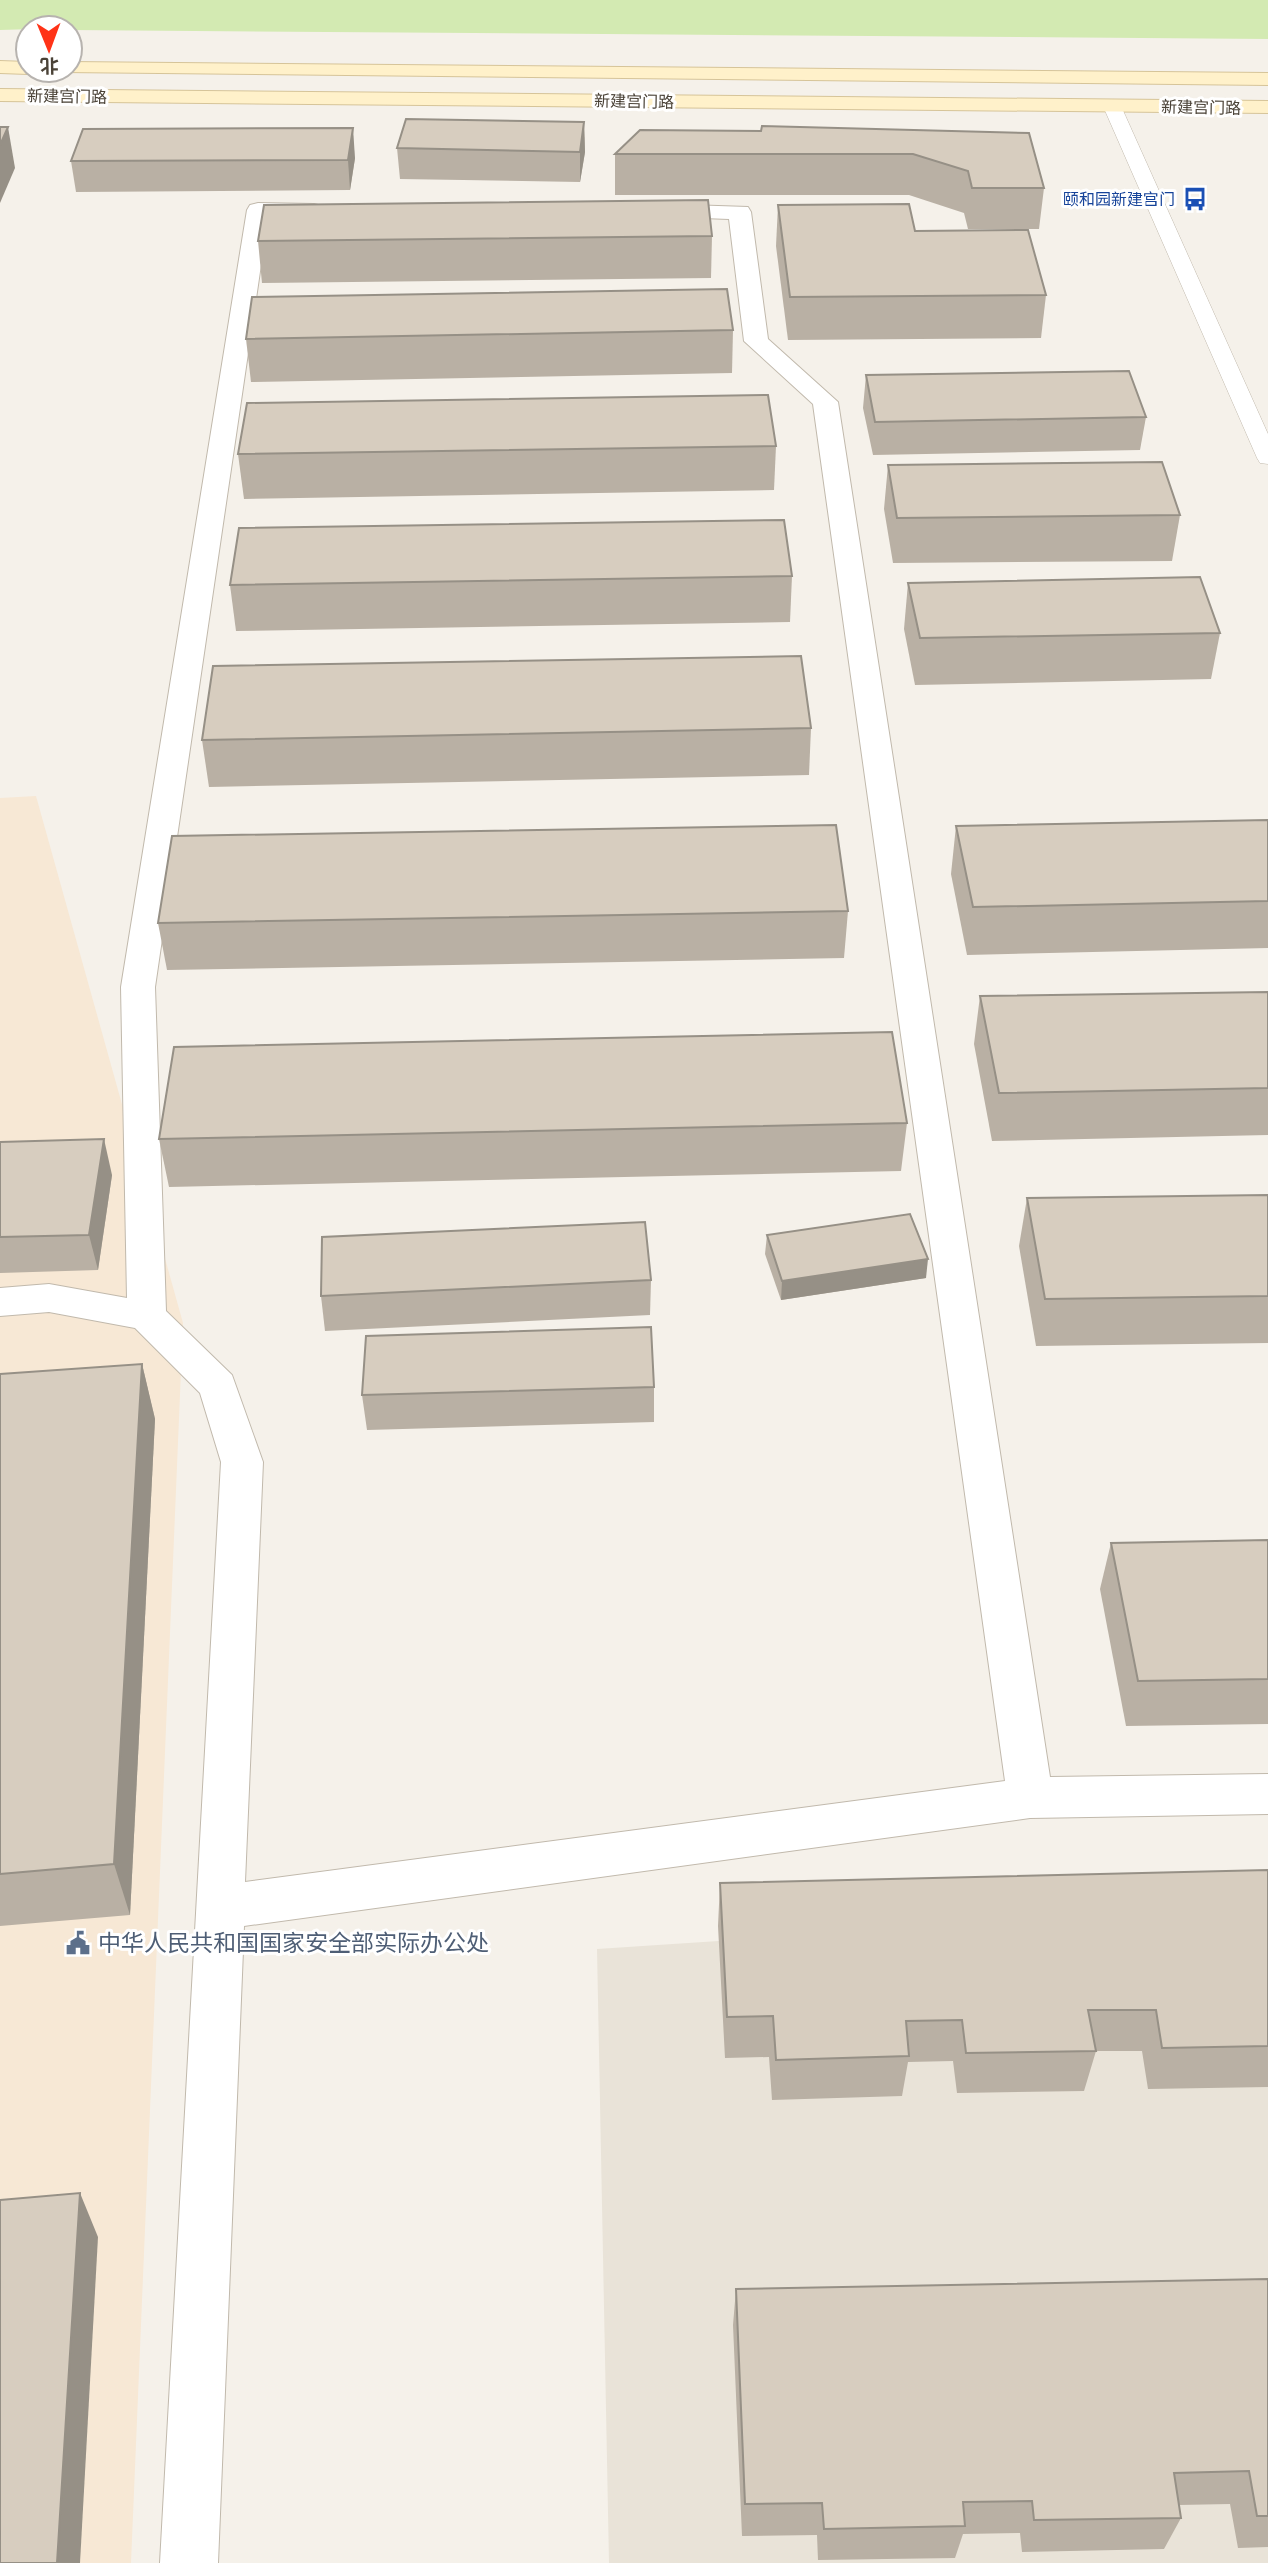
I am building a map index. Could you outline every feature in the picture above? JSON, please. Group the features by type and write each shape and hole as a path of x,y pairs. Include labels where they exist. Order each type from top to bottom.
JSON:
{"street":[{"name":"新建宫门路","path":"84,68 1268,79"},
{"name":"新建宫门路","path":"0,95 1268,107"},
{"path":"147,1316 138,987 258,211 341,211"},
{"path":"630,211 740,212 756,341 825,402 1030,1798"},
{"path":"0,1302 49,1298 147,1316 218,1386 242,1462 189,2563"},
{"path":"221,1907 1030,1798 1268,1794"}],"lane":[{"path":"1112,106 1268,458"}],"shaded area":[{"name":"中华人民共和国国家安全部实际办公处","path":"36,796 183,1323 131,2563 0,2563 0,798"},
{"path":"1268,1905 1268,2563 609,2563 597,1949"}],"green space":[{"path":"0,0 1268,0 1268,39 84,30 84,14 14,14 14,30 0,30"}],"building":[{"path":"406,119 584,122 580,152 397,148"},
{"path":"762,126 1029,133 1044,188 972,188 968,171 913,154 615,154 640,130 761,131"},
{"path":"0,127 8,127 0,145"},
{"path":"353,128 348,160 71,161 83,129"},
{"path":"708,200 712,236 258,241 264,205"},
{"path":"909,204 915,231 1028,230 1046,295 790,297 778,205"},
{"path":"727,289 733,330 246,339 252,297"},
{"path":"1129,371 1146,417 875,422 866,375"},
{"path":"768,395 776,446 238,454 247,403"},
{"path":"1162,462 1180,515 897,518 888,465"},
{"path":"784,520 792,576 230,585 239,528"},
{"path":"1200,577 1220,633 920,638 908,583"},
{"path":"801,656 811,728 202,740 213,666"},
{"path":"1268,820 1268,901 973,907 956,826"},
{"path":"836,825 848,911 158,923 172,836"},
{"path":"1268,992 1268,1088 999,1093 980,996"},
{"path":"892,1032 907,1123 159,1139 174,1047"},
{"path":"104,1139 89,1235 0,1237 0,1142"},
{"path":"1268,1195 1268,1296 1045,1299 1027,1198"},
{"path":"910,1214 928,1259 782,1281 767,1235"},
{"path":"645,1222 651,1280 321,1296 322,1237"},
{"path":"651,1327 654,1387 362,1395 366,1336"},
{"path":"142,1364 114,1864 0,1874 0,1374"},
{"path":"1268,1540 1268,1679 1138,1681 1111,1543"},
{"path":"1268,1870 1268,2046 1162,2048 1156,2010 1088,2010 1096,2051 966,2053 962,2020 906,2021 909,2056 776,2060 773,2016 727,2017 720,1883"},
{"path":"80,2193 57,2563 0,2563 0,2200"},
{"path":"1268,2279 1268,2516 1257,2516 1249,2471 1174,2473 1181,2518 1034,2520 1032,2501 963,2502 965,2526 824,2529 822,2503 745,2504 736,2289"}],"place":[{"name":"颐和园新建宫门","path":"1195,199"},
{"name":"中华人民共和国国家安全部实际办公处","path":"78,1943"}]}
